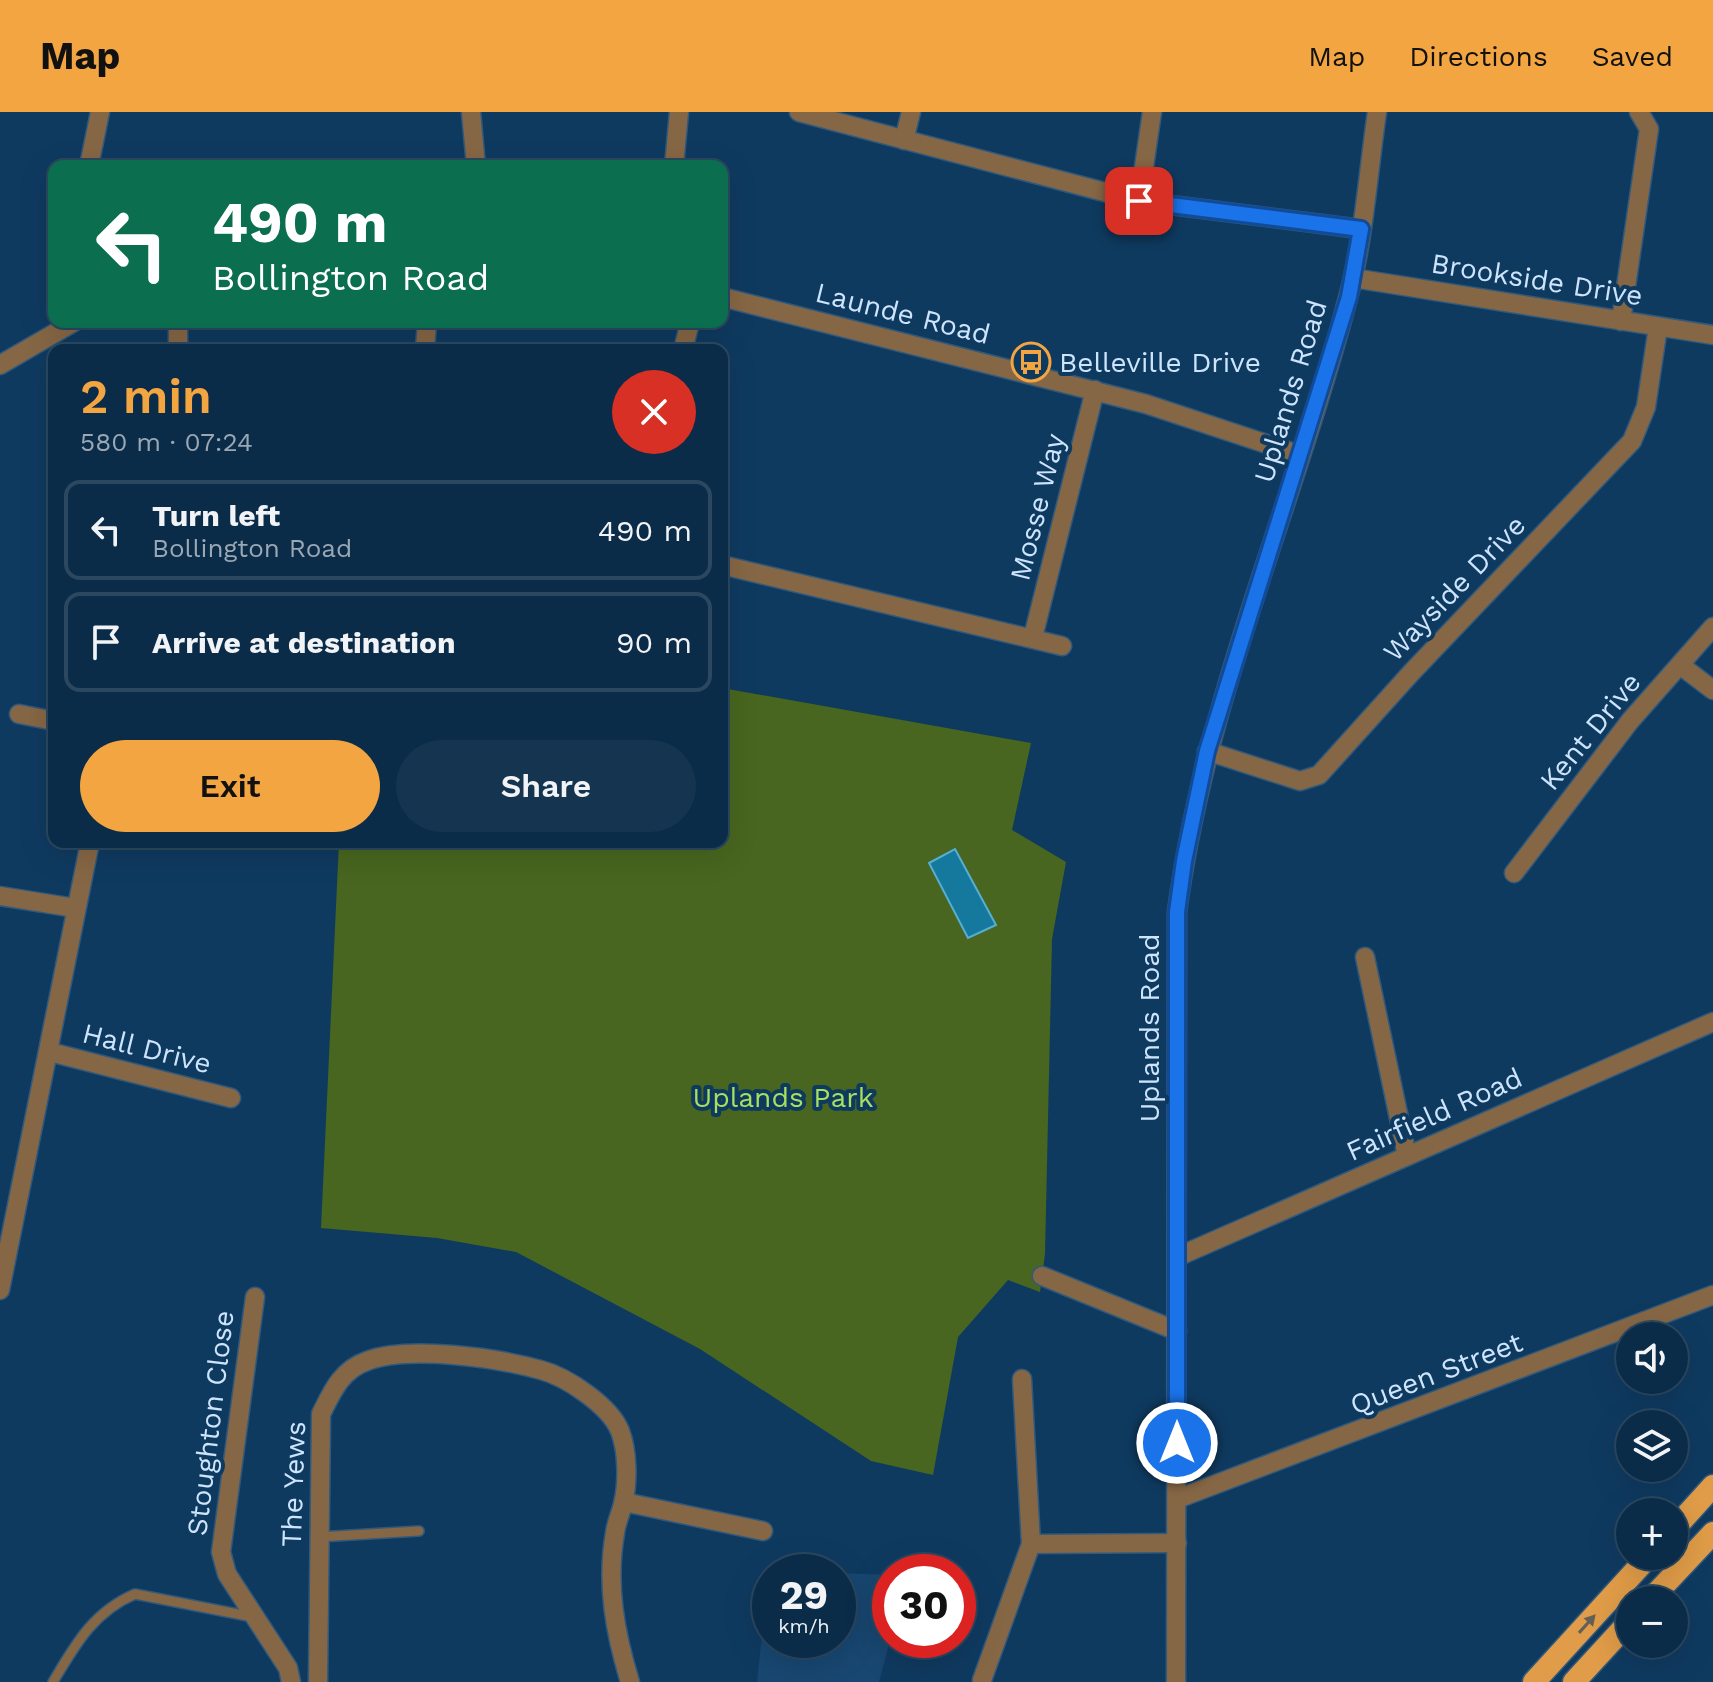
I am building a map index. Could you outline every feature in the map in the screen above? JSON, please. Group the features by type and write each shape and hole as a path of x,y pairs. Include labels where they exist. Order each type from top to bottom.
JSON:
{"highway":[{"path":"1688,1514 1713,1486"},
{"path":"1663,1586 1713,1533"},
{"path":"1534,1682 1636,1570"},
{"path":"1574,1682 1616,1636"}],"street":[{"path":"90,160 100,112"},
{"path":"471,112 475,160"},
{"path":"675,160 679,112"},
{"path":"799,112 1139,201 1361,229"},
{"path":"904,140 911,112"},
{"path":"1139,201 1152,112"},
{"name":"Uplands Road","path":"1176,1682 1177,912 1184,861 1207,751 1353,278 1377,112"},
{"path":"1621,321 1649,129 1639,112"},
{"name":"Brookside Drive","path":"1353,278 1713,335"},
{"name":"Launde Road","path":"728,298 1095,390 1300,455"},
{"name":"Wayside Drive","path":"1207,751 1300,781 1319,775 1411,673 1632,441 1646,407 1658,327"},
{"path":"0,365 62,328"},
{"name":"Mosse Way","path":"1033,637 1095,390"},
{"path":"728,566 1062,646"},
{"name":"Kent Drive","path":"1514,873 1630,721 1713,627"},
{"path":"1680,665 1713,690"},
{"path":"19,714 48,720"},
{"path":"0,1290 89,848"},
{"path":"0,896 75,908"},
{"path":"1365,957 1407,1156"},
{"name":"Fairfield Road","path":"1177,1257 1713,1022"},
{"name":"Hall Drive","path":"50,1052 231,1098"},
{"path":"1042,1276 1177,1331"},
{"name":"Queen Street","path":"1177,1499 1380,1425 1713,1295"},
{"name":"Stoughton Close","path":"255,1297 221,1552 227,1574 288,1668 291,1682"},
{"name":"The Yews","path":"318,1682 321,1414 337,1380 366,1361 414,1353 472,1358 543,1370 596,1399 620,1431 626,1467 624,1502 615,1531 611,1592 618,1645 630,1682"},
{"path":"982,1680 1031,1544 1022,1379"},
{"path":"624,1502 763,1531"},
{"path":"1031,1544 1177,1543"}],"lane":[{"path":"318,1537 419,1531"},
{"path":"53,1682 77,1639 104,1612 135,1594 253,1617"}],"shaded area":[{"path":"856,1574 872,1574 872,1658 885,1658 879,1682 757,1682 760,1658 856,1658"}],"green space":[{"name":"Uplands Park","path":"728,689 1031,743 1012,830 1066,862 1052,939 1045,1254 1040,1292 1008,1280 958,1337 933,1475 871,1461 700,1349 516,1252 437,1238 321,1228 339,848 728,848"}],"building":[{"path":"955,849 996,925 968,938 929,863"}],"place":[{"name":"Belleville Drive","path":"1031,362"}],"route":[{"path":"1139,201 1361,229 1349,297 1207,751 1184,861 1177,912 1177,1443"}]}
